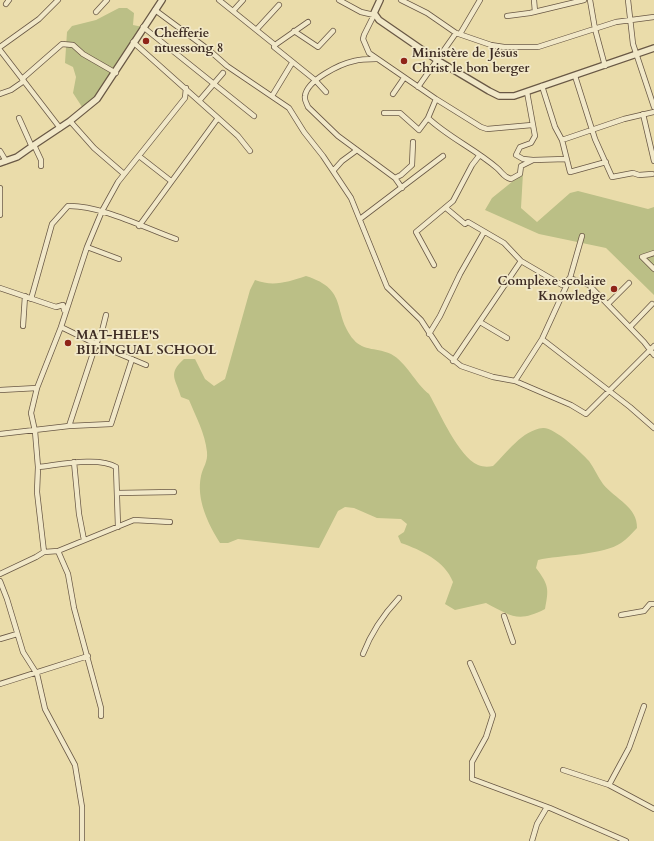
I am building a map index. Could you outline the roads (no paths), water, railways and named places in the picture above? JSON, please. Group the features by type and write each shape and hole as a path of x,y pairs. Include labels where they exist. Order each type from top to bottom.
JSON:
{"street":[{"path":"0,47 39,19 58,0"},
{"path":"96,12 107,0"},
{"path":"0,151 3,162 17,157 70,121 97,99 116,73 133,42 162,0"},
{"path":"219,0 257,29 275,45 274,48 315,80 326,92"},
{"path":"233,11 243,0"},
{"path":"339,0 361,12 374,15 437,60 494,94 505,97 527,92 654,48"},
{"path":"380,0 363,39 369,53 376,59 481,127 487,129 532,124"},
{"path":"401,0 427,13 458,33 491,45 519,48 538,47 616,22 654,17"},
{"path":"418,87 458,33 480,0"},
{"path":"534,0 535,12"},
{"path":"507,16 535,12 584,0"},
{"path":"590,0 595,29 605,66"},
{"path":"628,0 633,44 654,108"},
{"path":"257,29 279,5"},
{"path":"155,10 209,50 227,66 289,108 304,132 333,170 351,198 360,219 362,229 387,287 417,316 440,349 453,361 461,366 493,377 515,381 571,405 586,414 654,346"},
{"path":"275,45 308,22"},
{"path":"143,27 254,116"},
{"path":"294,31 318,47 334,31"},
{"path":"133,42 238,136 250,152"},
{"path":"0,94 11,90 62,44 74,45 83,54 116,73"},
{"path":"0,50 60,128"},
{"path":"376,59 355,60 342,64 315,80 305,93 304,98 308,107 357,150 395,178 402,188"},
{"path":"272,96 292,63"},
{"path":"199,101 223,73"},
{"path":"575,76 592,129 612,177 633,173 639,175 652,174"},
{"path":"393,94 404,78"},
{"path":"542,86 555,127 562,140 570,172 606,162"},
{"path":"44,552 37,492 38,467 35,431 31,413 37,388 61,328 64,311 87,247 102,211 124,174 140,156 185,98 186,88"},
{"path":"527,92 535,136 531,143 520,147 516,155 523,159 532,160 566,159"},
{"path":"384,113 400,113 419,130 428,118 436,99"},
{"path":"562,140 579,136 592,129 654,112"},
{"path":"643,114 654,161"},
{"path":"19,118 41,160 41,166"},
{"path":"139,226 218,118"},
{"path":"428,118 439,129 472,149 479,156 498,168 505,178 511,179 520,174 521,166 532,160"},
{"path":"70,121 94,148 124,174"},
{"path":"395,178 401,175 412,165 413,142"},
{"path":"333,170 357,150"},
{"path":"140,156 171,181"},
{"path":"360,219 443,156"},
{"path":"434,265 416,234 423,226 446,208 459,192 472,165 479,156"},
{"path":"0,188 0,215"},
{"path":"31,298 52,224 68,206 81,206 102,211 176,239"},
{"path":"446,208 458,220 465,224 468,222 504,244 521,261 562,285 570,278"},
{"path":"429,334 484,232"},
{"path":"515,381 542,340 570,278 582,236"},
{"path":"87,247 119,259"},
{"path":"654,253 642,257 654,269"},
{"path":"453,361 521,261"},
{"path":"570,278 589,285 630,327 654,355"},
{"path":"608,304 629,283"},
{"path":"0,288 56,307 63,305 64,311"},
{"path":"23,326 25,296"},
{"path":"630,327 652,304"},
{"path":"69,426 96,344 102,331 106,314"},
{"path":"480,322 507,338"},
{"path":"61,328 146,365"},
{"path":"542,340 610,391 654,428"},
{"path":"0,434 69,426 111,424 132,359"},
{"path":"0,390 37,388"},
{"path":"38,467 74,462 109,462 116,467 118,527"},
{"path":"74,462 84,540"},
{"path":"117,493 174,492"},
{"path":"0,574 44,552 58,551 134,520 170,522"},
{"path":"58,551 68,574 74,608 88,656 101,708 101,716"},
{"path":"0,581 23,652 37,674 45,710 76,765 82,807 82,841"},
{"path":"363,654 368,640 386,613 399,598"},
{"path":"622,615 644,611 650,604 654,604"},
{"path":"504,616 513,642"},
{"path":"0,640 17,634"},
{"path":"0,684 37,674 88,656"},
{"path":"470,663 493,715 486,737 472,762 472,779 547,807 626,841"},
{"path":"609,785 629,748 644,706"},
{"path":"563,770 609,785 654,809"},
{"path":"532,841 537,824 547,807"}],"place":[{"name":"Chefferie ntuessong 8","path":"146,41"},
{"name":"Ministère de Jésus Christ le bon berger","path":"404,61"},
{"name":"Complexe scolaire Knowledge","path":"614,289"},
{"name":"MAT-HELE'S BILINGUAL SCHOOL","path":"68,343"}]}
